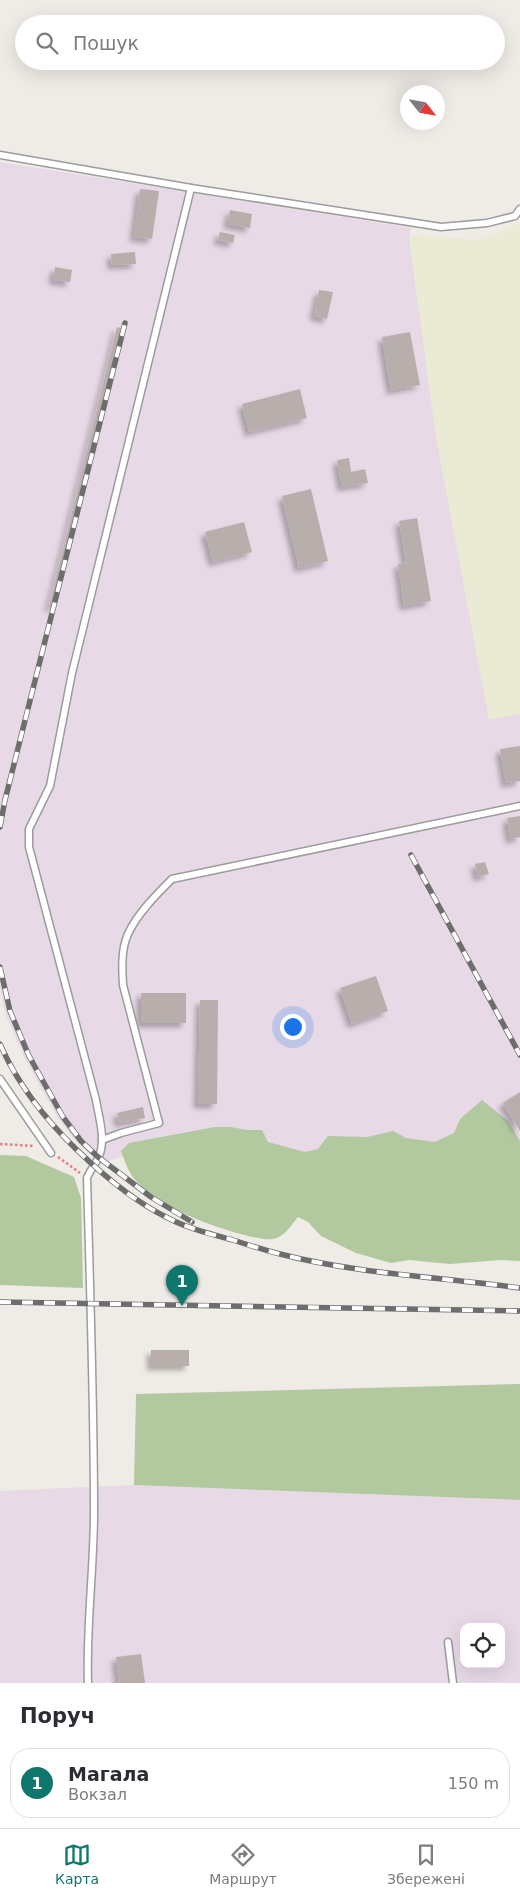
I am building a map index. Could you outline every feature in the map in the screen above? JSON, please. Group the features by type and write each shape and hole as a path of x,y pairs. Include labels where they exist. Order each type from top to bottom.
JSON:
{"lane":[{"path":"0,155 191,188 441,227 487,223 515,216 520,209"},
{"path":"88,1683 87,1649 94,1505 87,1178 98,1157 102,1140 96,1100 30,847 29,828 50,786 72,672 191,188"},
{"path":"102,1140 159,1123 123,985 122,965 127,935 148,903 172,879 520,806"},
{"path":"0,1079 51,1153"},
{"path":"448,1642 453,1683"}],"shaded area":[{"path":"0,162 411,228 409,236 436,436 489,719 520,714 520,1163 126,1155 100,1164 73,1138 56,1115 25,1059 5,1013 0,988"},
{"path":"134,1485 520,1500 520,1683 0,1683 0,1491"}],"green space":[{"path":"520,223 520,714 489,720 436,436 409,235 481,240"},
{"path":"482,1100 508,1121 520,1141 520,1261 500,1260 450,1264 409,1260 391,1263 356,1253 321,1236 308,1222 298,1217 277,1238 266,1239 243,1235 192,1217 154,1196 134,1179 121,1151 129,1143 215,1127 262,1130 268,1142 305,1152 318,1149 328,1136 367,1137 393,1131 406,1138 435,1142 454,1133 460,1119"},
{"path":"0,1155 26,1156 74,1177 81,1198 83,1288 0,1285"},
{"path":"520,1384 520,1500 134,1485 136,1394"}],"building":[{"path":"140,189 159,191 152,239 134,237"},
{"path":"230,210 252,214 250,228 228,224"},
{"path":"220,232 235,235 233,243 218,240"},
{"path":"135,252 136,264 112,265 111,254"},
{"path":"55,267 72,270 70,282 53,280"},
{"path":"319,290 333,292 327,319 314,316"},
{"path":"117,327 121,328 53,608 49,607"},
{"path":"410,332 420,385 391,390 382,337"},
{"path":"300,389 307,418 249,432 242,404"},
{"path":"349,458 351,472 365,469 368,483 342,487 337,460"},
{"path":"311,489 328,561 299,568 282,496"},
{"path":"417,518 431,601 404,606 398,564 406,563 399,521"},
{"path":"244,522 252,552 213,562 205,532"},
{"path":"520,746 520,781 506,783 500,749"},
{"path":"520,816 520,837 510,839 507,818"},
{"path":"485,862 489,874 478,877 475,864"},
{"path":"376,976 388,1011 352,1024 340,988"},
{"path":"141,993 186,993 186,1023 141,1023"},
{"path":"200,1000 218,1000 217,1104 198,1104"},
{"path":"520,1092 520,1131 503,1103"},
{"path":"143,1107 145,1118 119,1123 117,1113"},
{"path":"151,1350 189,1350 189,1366 151,1366"},
{"path":"141,1654 145,1683 119,1683 116,1657"}],"railway":[{"path":"0,827 5,800 125,323"},
{"path":"411,855 520,1055"},
{"path":"0,967 10,1011 29,1056 63,1117 81,1141 98,1157 151,1197 192,1222"},
{"path":"0,1044 15,1074 33,1101 65,1138 120,1188 156,1212 176,1222 200,1231 309,1261 369,1271 520,1288"},
{"path":"0,1302 520,1311"}],"place":[{"name":"Магала","path":"182,1306"}]}
